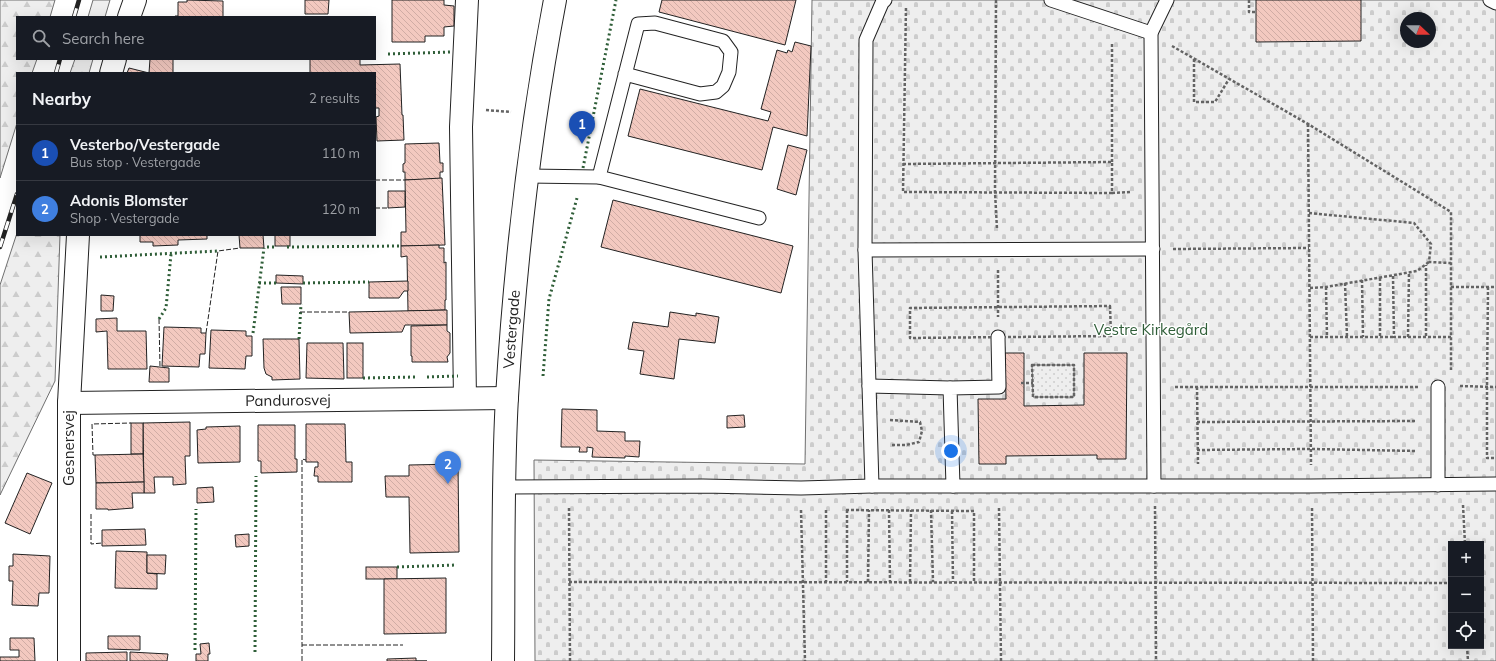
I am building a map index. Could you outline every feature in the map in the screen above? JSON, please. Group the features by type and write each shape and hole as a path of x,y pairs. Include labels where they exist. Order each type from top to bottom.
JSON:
{"street":[{"path":"129,16 135,0"},
{"path":"465,398 462,109 466,0"},
{"name":"Vestergade","path":"503,661 507,398 522,219 540,76 555,0"},
{"path":"111,72 115,60"},
{"name":"Gesnersvej","path":"69,661 69,403 78,236"},
{"name":"Pandurosvej","path":"69,403 507,398"}],"lane":[{"path":"872,486 865,250 866,40 882,3 885,0"},
{"path":"1050,0 1151,33"},
{"path":"1154,486 1151,33 1167,0"},
{"path":"1490,0 1496,3"},
{"path":"599,177 625,74 638,24 655,22 723,41 731,52 729,72 723,86 716,92 700,94 625,74"},
{"path":"528,176 599,177 760,218"},
{"path":"865,250 1153,249"},
{"path":"869,386 999,388 998,337"},
{"path":"1438,485 1438,421 1444,387"},
{"path":"950,388 953,486"},
{"path":"505,487 703,486 801,488 872,486 1312,486 1496,484"}],"path":[{"path":"906,0 903,192 1112,193 1112,21"},
{"path":"995,164 996,0"},
{"path":"1249,0 1248,12 1256,12"},
{"path":"1151,33 1308,124 1451,212 1451,337 1444,387"},
{"path":"1194,59 1194,102 1215,102 1229,79"},
{"path":"462,109 536,114"},
{"path":"1308,124 1313,661"},
{"path":"903,164 1112,162"},
{"path":"1309,213 1414,223 1431,244 1429,262 1417,271 1326,287 1310,288"},
{"path":"1153,249 1309,248"},
{"path":"1429,262 1451,264"},
{"path":"1426,265 1426,336"},
{"path":"1408,337 1409,272"},
{"path":"1393,276 1394,337"},
{"path":"1380,278 1380,337"},
{"path":"1362,280 1363,337"},
{"path":"1345,283 1347,337"},
{"path":"1326,287 1327,337"},
{"path":"1451,287 1496,287"},
{"path":"1488,287 1486,386 1488,458 1496,458"},
{"path":"1310,337 1451,337"},
{"path":"1032,365 1074,365 1074,397 1032,397 1032,365"},
{"path":"1154,387 1496,386"},
{"path":"1197,387 1198,486"},
{"path":"870,419 920,422 922,431 919,442 906,446 871,444"},
{"path":"1197,422 1438,421"},
{"path":"1197,450 1311,449 1438,451"},
{"path":"1463,485 1465,541"},
{"path":"568,486 570,661"},
{"path":"998,486 1001,661"},
{"path":"1154,486 1156,661"},
{"path":"805,661 801,510 808,510"},
{"path":"820,510 833,510"},
{"path":"826,510 826,582"},
{"path":"840,510 974,511 974,582"},
{"path":"847,510 847,582"},
{"path":"868,582 869,510"},
{"path":"889,510 890,582"},
{"path":"910,582 911,510"},
{"path":"931,510 933,582"},
{"path":"952,510 953,582"},
{"path":"569,582 1448,583"},
{"path":"1467,649 1468,661"}],"green space":[{"path":"0,0 55,0 50,16 16,16 16,60 37,60 32,72 16,72 16,126 0,178"},
{"path":"93,0 110,0 105,16 88,16"},
{"name":"Vestre Kirkegård","path":"812,0 1496,0 1496,661 535,661 534,460 805,464"},
{"path":"75,60 93,60 89,72 70,72"},
{"path":"16,236 60,236 55,381 0,495 0,285"},
{"path":"1032,365 1074,365 1074,397 1033,397"}],"building":[{"path":"187,0 223,1 223,16 178,16 178,2 187,2"},
{"path":"305,0 329,0 328,14 305,14"},
{"path":"392,0 444,0 444,5 454,6 454,26 444,27 444,36 425,36 425,42 392,42"},
{"path":"662,0 796,0 785,45 659,12"},
{"path":"1256,0 1361,0 1361,41 1256,42"},
{"path":"795,42 811,46 807,136 773,127 762,170 628,136 640,89 768,121 771,112 761,109 777,50 787,53 788,50 792,52"},
{"path":"150,60 173,60 173,72 149,72"},
{"path":"310,60 360,60 360,65 400,64 404,140 377,141 376,117 379,116 379,108 376,108 376,72 310,72"},
{"path":"129,68 145,72 127,72"},
{"path":"439,143 440,163 443,163 443,172 440,172 440,179 405,180 403,164 405,163 405,144"},
{"path":"788,145 807,150 796,195 777,189"},
{"path":"442,178 445,245 401,246 401,232 406,232 405,180"},
{"path":"388,191 405,191 405,207 388,208"},
{"path":"613,200 793,246 781,293 601,247"},
{"path":"140,236 207,236 207,239 178,240 178,245 153,246 153,242 140,242"},
{"path":"239,236 263,236 264,248 240,248"},
{"path":"275,236 290,236 290,246 275,246"},
{"path":"439,245 439,248 444,248 444,263 446,262 445,310 408,311 407,256 401,257 401,246"},
{"path":"276,275 303,276 303,284 276,283"},
{"path":"408,281 408,291 404,291 399,298 369,298 369,282"},
{"path":"281,287 301,287 301,304 282,304"},
{"path":"101,295 114,296 113,311 101,311"},
{"path":"447,310 447,325 405,325 402,332 350,333 349,312"},
{"path":"670,312 696,316 696,313 719,317 715,343 679,339 674,379 640,374 644,351 628,349 633,322 668,327"},
{"path":"117,318 117,331 146,331 147,369 108,369 107,331 96,332 96,319"},
{"path":"447,325 447,331 450,333 450,353 447,357 448,362 412,362 411,326"},
{"path":"164,327 201,328 201,333 206,333 205,354 200,354 199,367 162,366"},
{"path":"211,330 246,331 246,336 252,336 252,356 246,356 245,369 209,368"},
{"path":"263,339 299,339 300,379 272,380 272,377 266,374 264,368"},
{"path":"307,343 343,343 344,379 306,378"},
{"path":"347,343 363,343 363,378 347,378"},
{"path":"1005,353 1024,353 1024,406 1084,405 1084,353 1127,353 1126,459 1097,459 1097,455 1006,456 1006,464 979,464 978,399 1006,399"},
{"path":"150,366 169,368 169,382 149,382"},
{"path":"562,409 597,410 597,431 625,432 625,441 640,441 639,457 592,457 593,448 587,447 587,452 579,452 580,447 561,447"},
{"path":"744,415 745,427 727,428 727,416"},
{"path":"190,422 190,456 185,456 186,484 173,485 173,477 154,477 155,493 144,493 143,423"},
{"path":"131,423 143,423 143,454 131,454"},
{"path":"306,424 345,424 346,462 352,462 352,482 318,482 318,476 314,476 315,467 318,467 318,462 306,462"},
{"path":"258,425 295,425 295,459 297,459 297,472 261,473 261,461 258,461"},
{"path":"240,426 240,462 198,463 197,430 206,429 206,427"},
{"path":"143,454 144,482 96,483 95,455"},
{"path":"458,464 459,552 410,553 409,497 386,497 385,476 409,476 409,465"},
{"path":"27,473 52,483 30,534 5,523"},
{"path":"144,482 144,493 132,493 133,508 108,510 96,509 96,483"},
{"path":"213,487 214,502 197,503 197,488"},
{"path":"145,529 146,545 102,546 102,530"},
{"path":"249,534 249,546 236,547 235,535"},
{"path":"116,551 147,552 147,573 157,574 157,589 115,588"},
{"path":"13,554 50,556 49,593 39,593 38,606 12,605 13,581 9,581 9,566 13,566"},
{"path":"147,555 166,555 165,574 147,573"},
{"path":"366,567 397,567 397,579 366,579"},
{"path":"446,578 446,633 384,634 384,579"},
{"path":"108,636 140,636 140,650 108,649"},
{"path":"10,638 34,638 35,661 0,661 0,657 19,657 19,650 10,650"},
{"path":"209,643 210,654 208,654 208,661 196,661 196,654 201,654 200,644"},
{"path":"127,652 127,661 86,661 86,653"},
{"path":"130,652 168,654 167,661 130,661"},
{"path":"416,658 416,661 387,661 387,659"}],"railway":[{"path":"74,16 79,0"},
{"path":"56,72 60,60"},
{"path":"0,247 16,197"}],"hedge":[{"path":"583,168 616,0"},
{"path":"388,54 451,52"},
{"path":"543,376 549,299 577,198"},
{"path":"287,247 401,246"},
{"path":"267,247 277,247"},
{"path":"253,333 264,248"},
{"path":"100,257 218,251"},
{"path":"159,319 166,308 171,254"},
{"path":"303,283 369,282"},
{"path":"259,283 276,283"},
{"path":"299,339 301,304"},
{"path":"427,377 458,376"},
{"path":"363,378 416,377"},
{"path":"255,652 256,476"},
{"path":"195,650 196,509"},
{"path":"397,567 457,565"}],"fence":[{"path":"376,180 405,180"},
{"path":"376,208 388,208"},
{"path":"206,333 218,251 240,248"},
{"path":"300,312 349,312"},
{"path":"159,319 160,367"},
{"path":"95,455 93,455 92,424 131,423"},
{"path":"302,661 302,459 306,460"},
{"path":"91,514 91,544 102,543"},
{"path":"302,645 403,645"}],"place":[{"name":"Vesterbo/Vestergade","path":"582,144"},
{"name":"Adonis Blomster","path":"448,484"}]}
